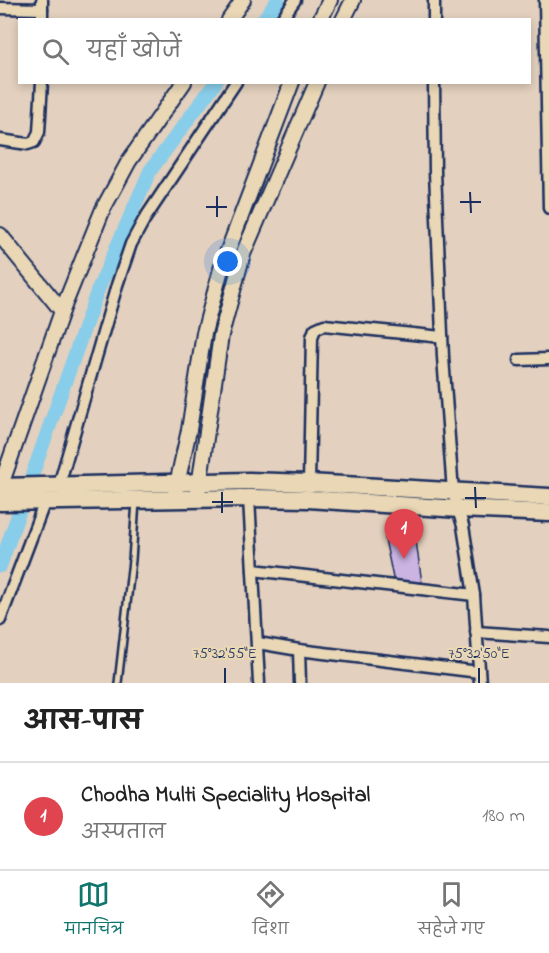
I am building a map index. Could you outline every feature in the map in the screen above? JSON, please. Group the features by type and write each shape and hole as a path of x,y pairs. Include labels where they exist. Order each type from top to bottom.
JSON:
{"highway":[{"path":"2,493 175,490 309,483 549,497"},
{"path":"2,493 19,486 45,493 136,499 175,490"},
{"path":"198,489 249,498 308,499 549,513"}],"street":[{"path":"230,18 243,0"},
{"path":"282,18 295,0"},
{"path":"321,18 330,0"},
{"path":"345,18 353,0"},
{"path":"434,0 434,18"},
{"path":"546,0 549,208"},
{"path":"0,8 42,9"},
{"path":"0,140 28,144 34,142 39,132 42,84"},
{"path":"2,493 62,312 114,186 183,84"},
{"path":"0,620 131,244 144,220 235,84"},
{"path":"175,490 189,430 204,333 221,269 291,84"},
{"path":"198,489 221,335 243,254 315,84"},
{"path":"258,643 480,678 474,595 459,509 453,492 442,337 434,84"},
{"path":"0,235 62,312"},
{"path":"309,483 312,337 315,329 324,325 442,337"},
{"path":"204,333 221,335"},
{"path":"519,360 549,359"},
{"path":"249,498 259,683"},
{"path":"253,570 474,595"},
{"path":"476,632 549,638"},
{"path":"299,650 300,683"}],"lane":[{"path":"118,683 132,560 136,499"}],"building":[{"path":"415,534 422,583 394,583 385,539"}],"waterway":[{"path":"264,18 278,0"},
{"path":"0,566 97,292 150,171 215,84"}],"place":[{"name":"Chodha Multi Speciality Hospital","path":"404,559"}]}
